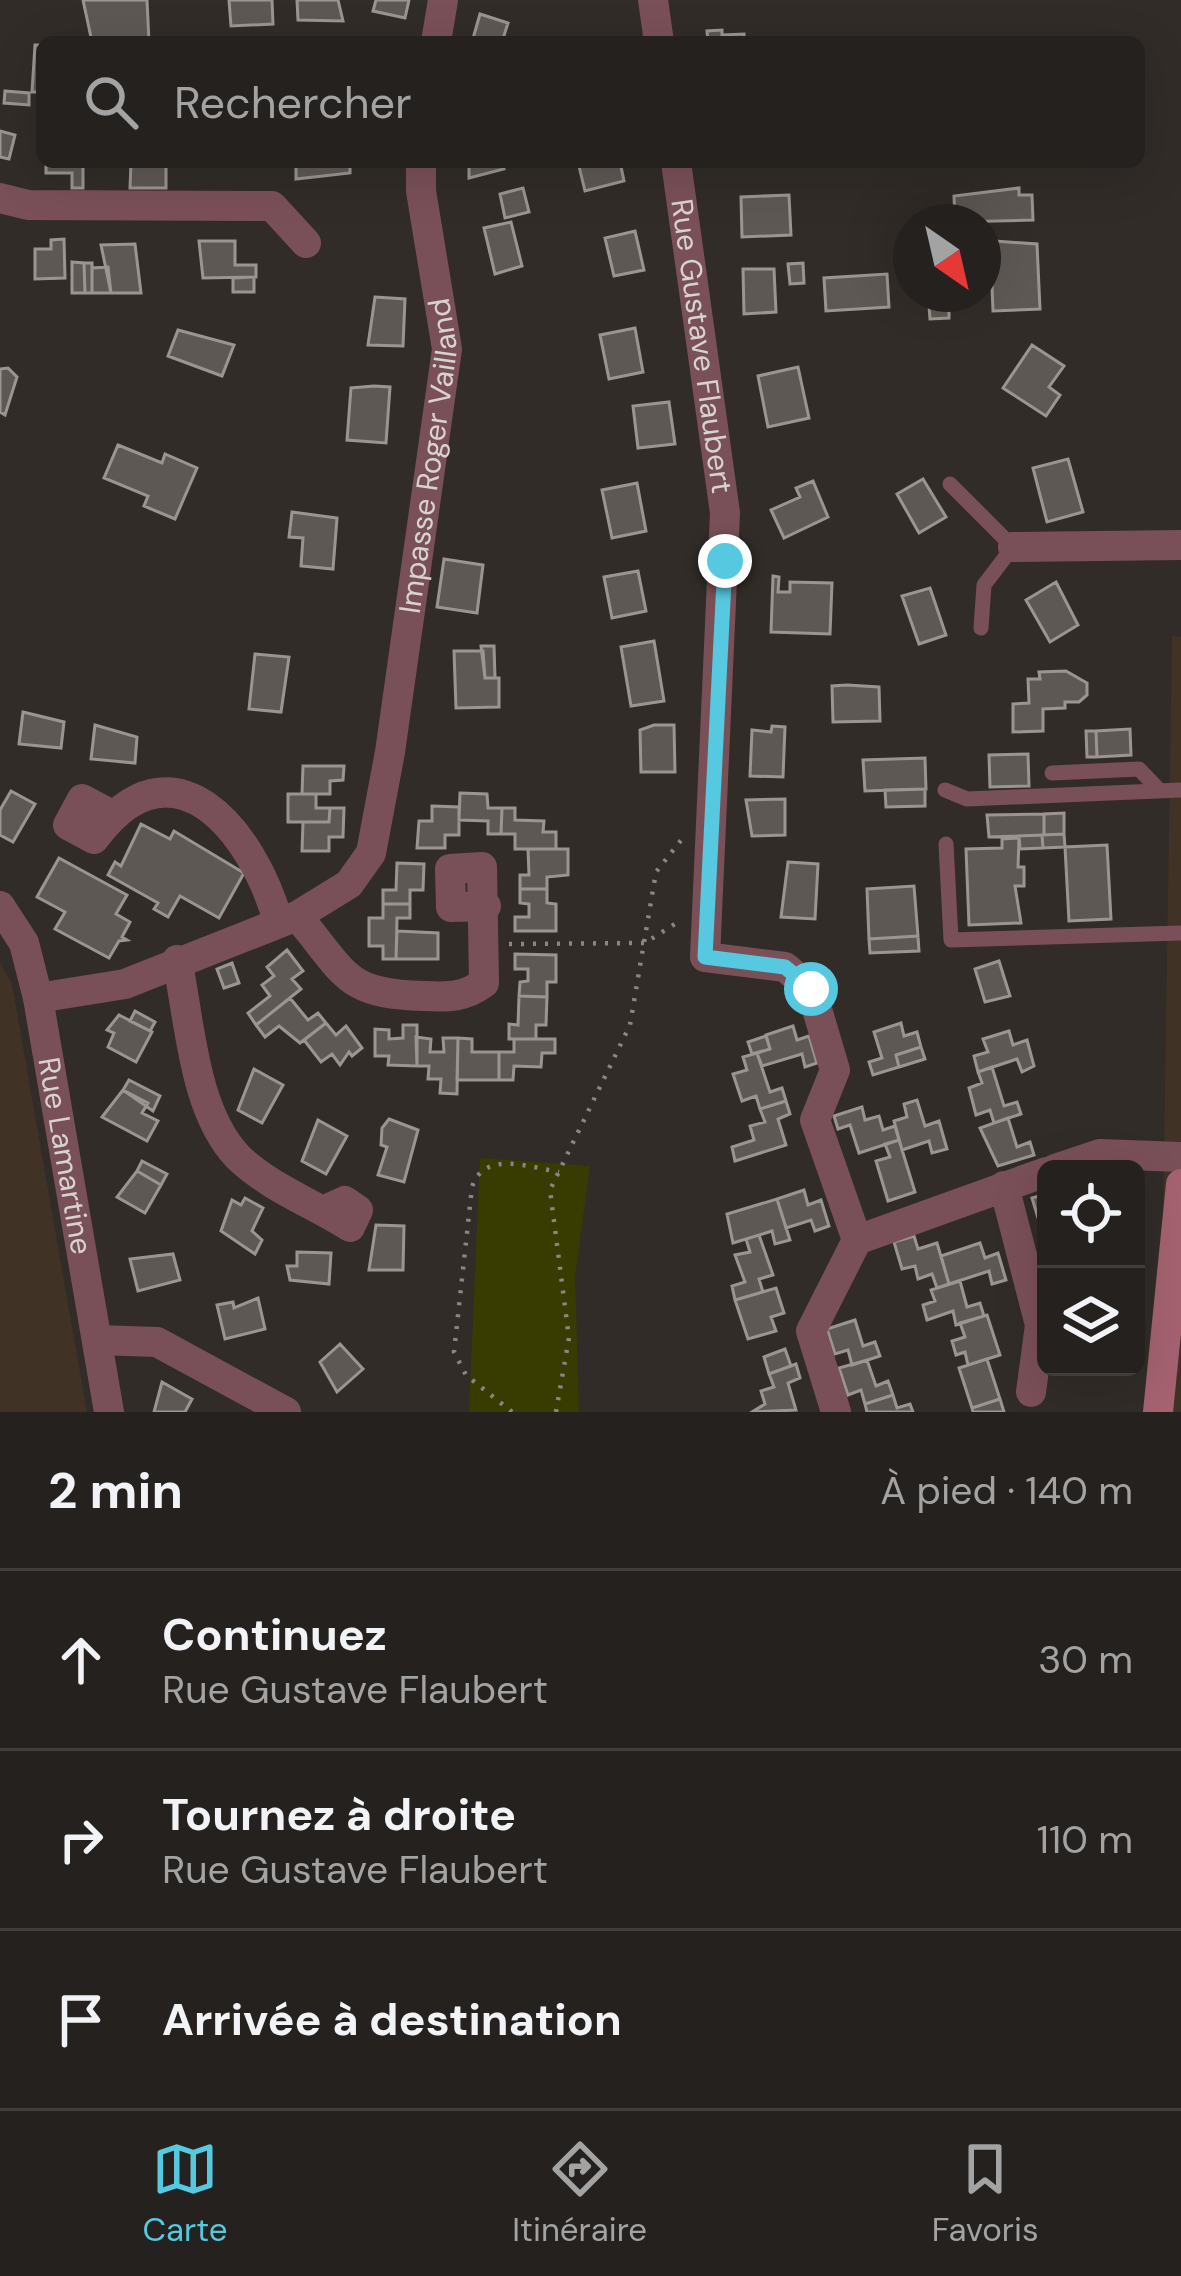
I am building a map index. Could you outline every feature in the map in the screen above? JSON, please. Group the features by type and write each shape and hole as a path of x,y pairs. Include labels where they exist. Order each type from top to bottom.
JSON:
{"main road":[{"path":"1158,1412 1181,1184"}],"street":[{"path":"437,36 443,0"},
{"path":"653,0 657,36"},
{"name":"Impasse Roger Vailland","path":"38,998 125,984 287,919 350,884 370,853 390,752 447,349 421,168"},
{"name":"Rue Gustave Flaubert","path":"677,168 725,513 705,957 785,967 811,989 835,1070 815,1120 857,1240"},
{"path":"0,198 28,205 252,203 272,206 306,243"},
{"path":"1013,547 1181,544"},
{"path":"112,815 130,798 166,791 193,798 223,820 243,844 287,919 356,985 372,994 464,997 484,983 486,906"},
{"name":"Rue Lamartine","path":"0,906 24,943 38,998 109,1412"},
{"path":"178,960 210,1114 226,1142 241,1160 325,1210"},
{"path":"1082,1160 1100,1154 1181,1157"},
{"path":"836,1412 811,1331 857,1240 1037,1175"},
{"path":"1004,1186 1040,1325 1031,1392"},
{"path":"97,1340 157,1342 286,1412"}],"lane":[{"path":"950,484 1013,547 984,585 981,628"},
{"path":"1052,773 1139,769 1160,791"},
{"path":"945,790 967,799 1181,790"},
{"path":"946,844 951,940 1181,933"}],"path":[{"path":"556,1412 569,1338 550,1190 630,1025 656,872 665,855 683,839 712,841"},
{"path":"485,944 644,943 708,904"},
{"path":"512,1412 466,1376 454,1352 472,1187 478,1172 491,1165 559,1172"}],"shaded area":[{"path":"1172,636 1181,637 1181,1412 1160,1412"},
{"path":"0,963 12,984 87,1412 0,1412"},
{"path":"480,1158 590,1166 575,1277 579,1412 469,1412"}],"building":[{"path":"83,0 147,0 149,36 91,36"},
{"path":"229,0 272,0 273,24 231,26"},
{"path":"297,0 338,0 343,21 298,20"},
{"path":"376,0 409,0 405,18 373,11"},
{"path":"480,14 508,23 504,36 474,36"},
{"path":"722,30 722,35 744,36 707,36 707,31"},
{"path":"35,45 36,45 36,92 32,92"},
{"path":"5,91 29,93 29,105 4,103"},
{"path":"0,131 15,135 9,159 0,157"},
{"path":"46,168 83,168 83,188 72,188 72,173 46,173"},
{"path":"131,168 166,168 166,188 130,188"},
{"path":"296,168 350,168 350,173 296,179"},
{"path":"469,168 504,168 504,169 469,178"},
{"path":"579,168 621,168 624,181 585,191"},
{"path":"523,188 529,212 505,218 500,194"},
{"path":"1019,188 1019,195 1032,195 1033,220 1001,221 1001,204 954,204 954,196"},
{"path":"789,195 791,235 742,237 741,197"},
{"path":"511,222 522,266 495,274 484,228"},
{"path":"635,231 644,270 614,276 605,238"},
{"path":"64,239 65,278 35,279 35,249 51,249 51,240"},
{"path":"199,241 235,241 235,265 256,265 256,277 203,278"},
{"path":"1001,241 1037,244 1040,309 1001,311"},
{"path":"135,244 141,293 111,293 101,245"},
{"path":"72,262 84,263 85,293 72,293"},
{"path":"84,263 92,263 92,293 85,293"},
{"path":"803,263 804,283 790,284 788,264"},
{"path":"108,267 111,293 92,293 92,268"},
{"path":"743,269 774,269 776,312 744,314"},
{"path":"887,274 889,307 826,311 824,278"},
{"path":"254,277 254,292 233,292 233,278"},
{"path":"375,297 405,299 403,346 368,345"},
{"path":"929,312 949,312 949,318 930,319"},
{"path":"635,328 643,372 609,379 600,335"},
{"path":"178,330 234,345 222,376 168,356"},
{"path":"1032,345 1064,366 1049,387 1060,395 1046,416 1003,388"},
{"path":"798,367 809,418 768,427 758,376"},
{"path":"8,368 17,377 5,415 0,412 0,369"},
{"path":"390,387 386,443 347,440 351,388"},
{"path":"669,402 675,444 638,448 633,406"},
{"path":"118,445 162,463 165,454 197,468 175,519 144,506 148,496 104,478"},
{"path":"1068,459 1083,512 1047,522 1033,468"},
{"path":"923,479 946,517 919,533 897,494"},
{"path":"813,481 828,517 784,538 771,510 800,497 796,488"},
{"path":"637,483 646,531 612,538 602,490"},
{"path":"292,512 337,518 333,569 301,566 303,538 289,537"},
{"path":"444,559 483,565 477,613 437,607"},
{"path":"638,571 646,611 612,618 604,577"},
{"path":"773,576 779,577 778,592 790,592 790,582 832,583 830,634 771,632"},
{"path":"1056,582 1078,625 1050,642 1026,600"},
{"path":"930,588 946,635 919,644 902,596"},
{"path":"654,641 664,701 631,706 621,647"},
{"path":"481,646 494,646 495,678 485,678"},
{"path":"454,651 483,651 485,678 499,678 499,707 456,708"},
{"path":"255,654 289,657 281,712 249,709"},
{"path":"1066,671 1087,683 1087,695 1079,702 1065,702 1065,708 1043,709 1043,731 1013,732 1013,704 1029,703 1028,679 1040,679 1039,672"},
{"path":"832,686 879,687 880,721 833,722"},
{"path":"23,712 64,722 61,748 19,744"},
{"path":"95,725 137,737 135,763 91,759"},
{"path":"674,725 675,772 641,772 640,730"},
{"path":"772,726 785,727 783,777 750,776 752,730 771,732"},
{"path":"1130,729 1131,755 1097,757 1096,731"},
{"path":"1086,731 1096,731 1097,757 1087,757"},
{"path":"1028,754 1029,786 990,787 989,755"},
{"path":"925,758 926,789 865,791 863,760"},
{"path":"303,766 344,766 343,780 330,781 330,794 302,794"},
{"path":"925,789 925,806 886,807 885,790"},
{"path":"11,791 35,804 13,842 0,835 0,810"},
{"path":"460,793 487,794 488,808 502,808 501,834 488,834 488,821 459,820"},
{"path":"288,794 316,794 316,808 330,808 329,822 288,822"},
{"path":"785,799 785,835 752,836 746,800"},
{"path":"432,806 459,807 459,835 445,835 445,848 417,848 419,821 432,821"},
{"path":"330,808 344,808 343,837 329,837 329,851 302,851 303,822 329,822"},
{"path":"502,808 515,808 515,820 544,821 543,832 556,832 556,849 515,849 515,834 501,834"},
{"path":"1064,813 1064,834 1044,835 1044,814"},
{"path":"1044,814 1044,835 989,837 987,815"},
{"path":"141,824 170,839 174,831 244,873 219,918 180,896 168,917 154,909 158,903 108,875 115,862 121,866"},
{"path":"1064,834 1065,847 1043,848 1042,835"},
{"path":"1042,835 1043,848 1020,849 1019,836"},
{"path":"1019,838 1018,867 1024,867 1024,886 1015,886 1021,923 969,925 966,849 1002,848 1002,839"},
{"path":"1107,845 1111,919 1069,921 1065,847"},
{"path":"528,849 568,849 568,875 547,877 547,889 520,889 520,875 529,875"},
{"path":"59,858 127,895 116,914 130,922 122,937 127,940 119,941 109,958 55,929 65,912 37,897"},
{"path":"788,862 818,864 815,919 781,917"},
{"path":"397,863 424,864 423,890 410,890 410,904 383,904 383,890 396,890"},
{"path":"914,886 918,936 869,939 867,889"},
{"path":"520,889 547,889 547,903 556,904 556,931 515,931 515,917 529,917 529,904 520,903"},
{"path":"383,904 410,904 410,918 397,918 396,959 383,959 383,946 369,946 369,918 383,918"},
{"path":"397,931 438,933 438,959 396,959"},
{"path":"918,936 919,951 870,953 869,939"},
{"path":"287,950 303,971 292,979 301,989 256,1025 248,1013 270,996 262,985 274,976 267,967"},
{"path":"515,954 556,955 556,982 547,982 547,997 519,996 520,982 528,981 528,969 515,969"},
{"path":"999,961 1010,996 985,1002 975,969"},
{"path":"232,963 239,983 224,988 217,969"},
{"path":"519,996 547,997 546,1025 536,1025 536,1039 509,1039 509,1024 518,1025"},
{"path":"290,998 308,1020 318,1013 326,1023 300,1043 279,1026 265,1037 256,1025"},
{"path":"135,1011 155,1022 150,1031 130,1021"},
{"path":"119,1015 152,1032 136,1062 108,1047 114,1033 107,1030"},
{"path":"326,1023 336,1035 346,1026 362,1048 352,1056 349,1052 340,1065 332,1054 321,1062 304,1040"},
{"path":"901,1023 904,1036 917,1032 921,1047 896,1055 899,1067 873,1075 869,1062 882,1058 874,1032"},
{"path":"403,1025 417,1025 417,1066 388,1065 389,1056 375,1056 375,1029 389,1030 389,1039 403,1038"},
{"path":"793,1026 797,1040 809,1036 817,1063 805,1067 802,1054 762,1066 757,1053 770,1049 766,1035"},
{"path":"1009,1031 1013,1045 1027,1040 1034,1066 1022,1072 1017,1059 978,1072 974,1056 988,1052 983,1039"},
{"path":"766,1036 770,1049 752,1054 748,1042"},
{"path":"416,1037 431,1039 430,1052 444,1052 443,1038 458,1038 457,1094 440,1093 441,1079 428,1079 429,1066 417,1066"},
{"path":"458,1038 472,1039 472,1052 499,1052 499,1080 457,1080"},
{"path":"514,1039 555,1039 555,1053 542,1053 541,1067 514,1066 513,1080 499,1080 499,1052 514,1052"},
{"path":"921,1047 925,1059 899,1067 896,1055"},
{"path":"757,1053 770,1092 782,1088 786,1101 760,1109 756,1096 742,1101 733,1074 747,1070 743,1057"},
{"path":"992,1067 1004,1106 1017,1102 1021,1114 994,1123 990,1110 976,1115 969,1088 982,1083 978,1072"},
{"path":"254,1069 283,1085 262,1123 238,1110"},
{"path":"129,1080 160,1096 153,1111 123,1090"},
{"path":"123,1090 148,1103 142,1113 158,1121 147,1141 102,1117"},
{"path":"917,1100 925,1126 939,1121 947,1149 932,1153 929,1141 902,1150 894,1121 907,1117 904,1104"},
{"path":"786,1101 790,1114 778,1119 786,1145 735,1161 732,1147 754,1140 750,1126 765,1122 760,1109"},
{"path":"862,1107 865,1120 879,1116 883,1130 895,1126 899,1140 859,1153 850,1125 838,1129 834,1116"},
{"path":"1008,1118 1017,1147 1030,1142 1034,1155 998,1166 980,1128"},
{"path":"389,1119 418,1130 404,1182 378,1175 387,1147 381,1145 382,1128"},
{"path":"318,1120 347,1136 326,1174 302,1161"},
{"path":"899,1140 915,1192 888,1201 876,1161 890,1157 885,1144"},
{"path":"142,1161 167,1174 161,1185 137,1171"},
{"path":"137,1171 161,1185 145,1213 117,1197"},
{"path":"804,1190 808,1205 821,1200 829,1226 815,1231 811,1220 786,1228 777,1199"},
{"path":"245,1198 263,1208 252,1231 262,1240 255,1254 221,1231 232,1200 241,1205"},
{"path":"777,1199 790,1240 775,1244 772,1231 733,1243 727,1214"},
{"path":"376,1225 404,1226 403,1270 369,1270"},
{"path":"759,1235 773,1275 759,1279 763,1292 735,1300 732,1286 745,1282 735,1255 750,1252 746,1239"},
{"path":"914,1236 918,1249 937,1243 949,1284 937,1288 932,1274 918,1279 915,1266 902,1269 894,1242"},
{"path":"980,1243 985,1258 998,1253 1006,1280 992,1284 989,1271 949,1284 941,1256"},
{"path":"297,1252 331,1253 329,1284 290,1280 287,1266 297,1266"},
{"path":"173,1254 180,1280 138,1291 130,1259"},
{"path":"960,1281 967,1307 980,1303 984,1316 956,1325 953,1311 927,1320 923,1305 935,1301 931,1290"},
{"path":"776,1288 784,1313 771,1317 776,1331 748,1339 735,1300"},
{"path":"258,1298 265,1329 225,1339 217,1305 233,1302 234,1308"},
{"path":"987,1315 1000,1355 968,1365 965,1352 956,1355 952,1341 965,1337 960,1323"},
{"path":"855,1320 863,1346 875,1342 880,1356 852,1365 848,1350 835,1354 827,1329"},
{"path":"340,1344 363,1369 337,1392 320,1362"},
{"path":"785,1349 791,1366 769,1374 764,1357"},
{"path":"987,1359 1000,1399 972,1408 959,1368"},
{"path":"867,1360 876,1386 888,1381 893,1395 865,1404 861,1390 848,1395 839,1368"},
{"path":"796,1364 800,1378 788,1383 796,1410 752,1412 765,1404 761,1391 774,1387 769,1374"},
{"path":"162,1382 192,1399 185,1412 154,1412"},
{"path":"893,1395 897,1408 910,1404 913,1412 867,1412 865,1404"},
{"path":"1000,1399 1004,1412 973,1412 972,1408"}],"route":[{"path":"725,561 705,957 785,967 811,989"}]}
